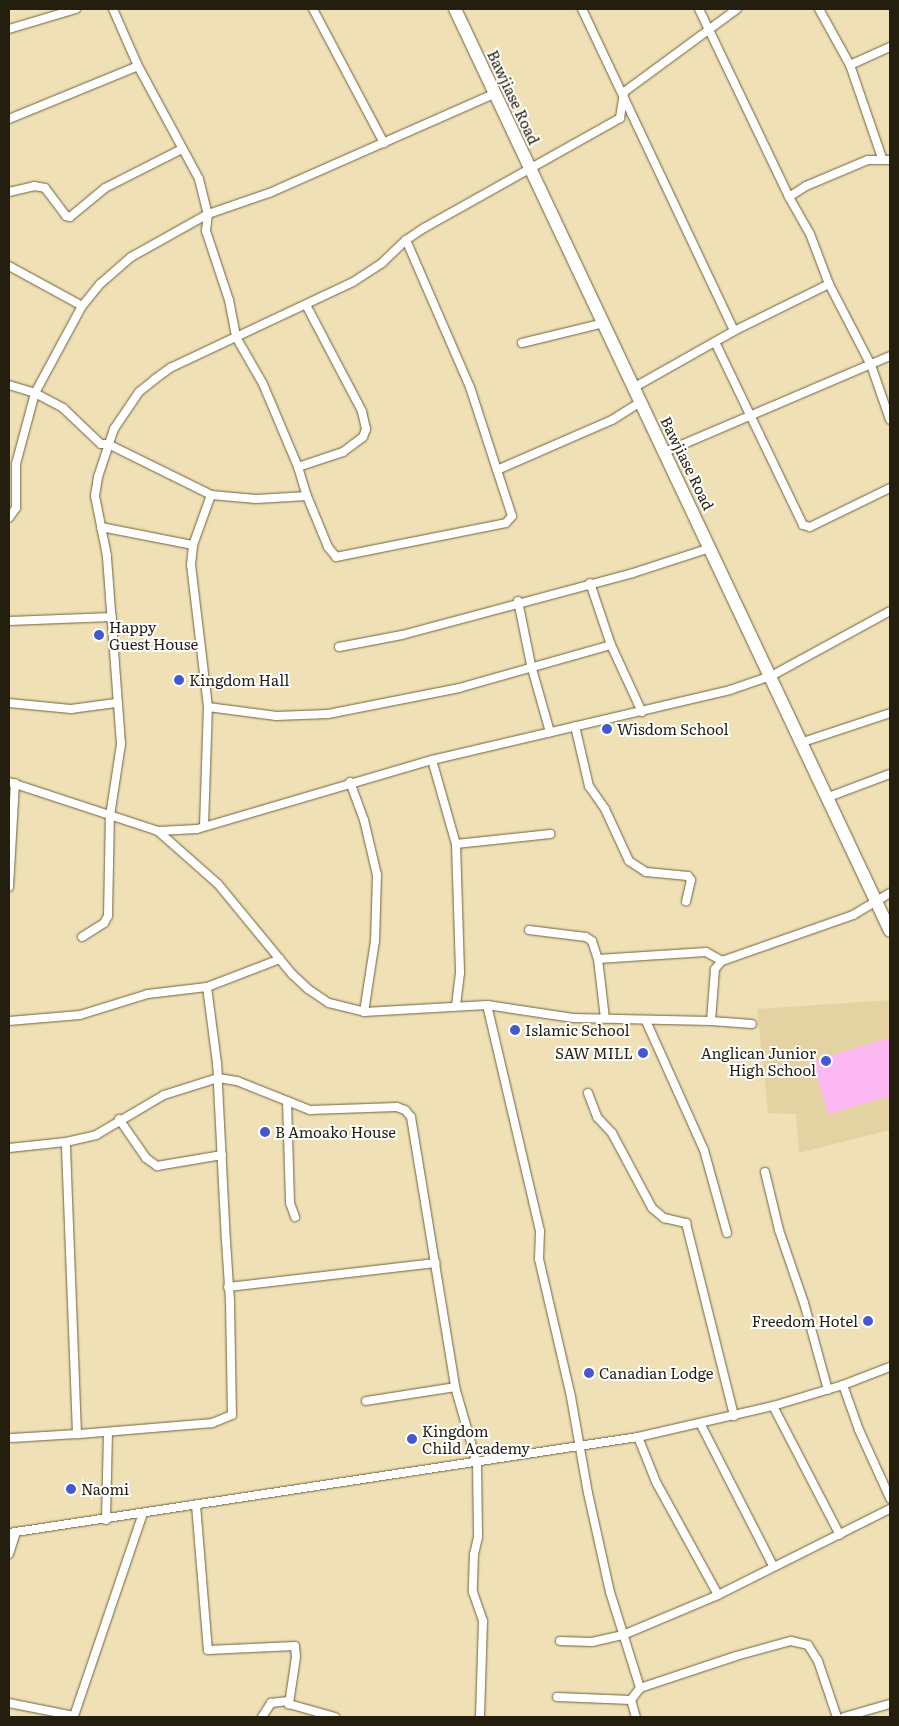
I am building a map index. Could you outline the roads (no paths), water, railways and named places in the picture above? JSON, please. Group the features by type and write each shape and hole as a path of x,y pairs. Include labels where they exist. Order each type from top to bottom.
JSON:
{"main road":[{"name":"Bawjiase Road","path":"455,9 633,388 803,742 826,798 890,931"}],"street":[{"path":"9,28 76,9"},
{"path":"113,9 138,66 199,179 208,214 206,230 229,300 236,337 263,384 298,467 306,496 328,547 336,557 506,523 512,516 470,387 406,240"},
{"path":"313,9 384,143"},
{"path":"582,9 624,92 734,331"},
{"path":"699,9 790,197 810,234 829,284 871,364 890,420"},
{"path":"82,937 104,923 108,916 110,816 122,744 116,703 112,617 96,486 114,429 139,392 170,368 306,305 382,263 406,240 529,168 620,118 624,92 737,9"},
{"path":"790,197 837,172 886,159 850,65 819,9"},
{"path":"850,65 890,46"},
{"path":"9,118 138,66"},
{"path":"9,518 17,500 12,465 36,393 82,306 100,284 127,260 208,214 269,193 496,93"},
{"path":"9,192 34,186 45,188 66,216 70,217 106,188 182,149"},
{"path":"9,266 82,306"},
{"path":"633,388 734,331 829,284"},
{"path":"298,467 343,452 363,438 366,429 362,411 306,305"},
{"path":"522,343 604,323"},
{"path":"714,342 803,525 810,527 890,488"},
{"path":"665,452 748,414 890,356"},
{"path":"9,385 36,393 63,408 101,444 108,444 211,495 256,499 306,496"},
{"path":"497,470 612,420 641,402"},
{"path":"204,826 208,707 191,565 193,545 211,495"},
{"path":"101,527 193,545"},
{"path":"339,647 402,634 710,548"},
{"path":"590,583 611,645 642,712"},
{"path":"518,601 531,666 550,732"},
{"path":"9,887 12,783 158,831 179,832 432,760 642,712 771,676 890,611"},
{"path":"9,621 112,617"},
{"path":"208,707 276,716 328,714 459,688 531,666 611,645"},
{"path":"9,703 71,710 116,703"},
{"path":"803,742 890,714"},
{"path":"575,726 589,786 605,809 629,861 634,868 646,872 688,876 690,880 686,901"},
{"path":"432,760 456,844 460,973 456,1005"},
{"path":"826,798 890,774"},
{"path":"350,782 364,820 377,875 375,941 364,1012"},
{"path":"158,831 218,884 280,959 308,989 329,1003 364,1012 391,1013 456,1005 486,1005 548,1015 646,1021 712,1021 752,1024"},
{"path":"456,844 550,834"},
{"path":"712,1021 715,969 722,961 854,915 877,903 890,893"},
{"path":"529,930 586,937 592,941 598,959 605,1019"},
{"path":"598,959 706,952 722,961"},
{"path":"9,1021 80,1015 148,994 207,987 280,959"},
{"path":"12,1438 212,1423 232,1415 218,1078 207,987"},
{"path":"486,1005 540,1231 539,1259 581,1448 610,1592 640,1688"},
{"path":"646,1021 704,1150 727,1233"},
{"path":"9,1148 66,1142 96,1135 119,1119 177,1089 218,1078 237,1081 310,1110 398,1107 405,1110 411,1117 455,1388 477,1462 478,1538 474,1554 473,1592 483,1621 480,1717"},
{"path":"588,1093 597,1117 612,1133 652,1208 664,1218 686,1223 734,1416"},
{"path":"288,1101 290,1202 295,1217"},
{"path":"119,1119 146,1158 157,1166 222,1156"},
{"path":"66,1142 77,1434"},
{"path":"765,1172 779,1230 804,1303 828,1390"},
{"path":"228,1287 436,1263"},
{"path":"9,1554 12,1532 106,1520 638,1438 701,1425 773,1406 843,1385 890,1367"},
{"path":"843,1385 859,1430 890,1498"},
{"path":"366,1401 455,1388"},
{"path":"773,1406 840,1534"},
{"path":"701,1425 773,1566"},
{"path":"106,1520 108,1432"},
{"path":"638,1438 656,1482 718,1595"},
{"path":"196,1505 208,1650 295,1646 296,1657 288,1701 292,1706 335,1717"},
{"path":"560,1640 592,1642 623,1635 718,1595 890,1509"},
{"path":"9,1703 74,1716 143,1513"},
{"path":"631,1700 640,1688 736,1656 791,1641 808,1645 818,1661 837,1717"},
{"path":"557,1697 631,1700"},
{"path":"631,1700 636,1717"},
{"path":"262,1717 271,1703 288,1701"},
{"path":"844,1717 890,1704"}],"place":[{"name":"Happy Guest House","path":"99,635"},
{"name":"Kingdom Hall","path":"179,680"},
{"name":"Wisdom School","path":"607,729"},
{"name":"Islamic School","path":"515,1030"},
{"name":"SAW MILL","path":"643,1053"},
{"name":"Anglican Junior High School","path":"826,1061"},
{"name":"B Amoako House","path":"265,1132"},
{"name":"Freedom Hotel","path":"868,1321"},
{"name":"Canadian Lodge","path":"589,1373"},
{"name":"Kingdom Child Academy","path":"412,1439"},
{"name":"Naomi","path":"71,1489"}]}
